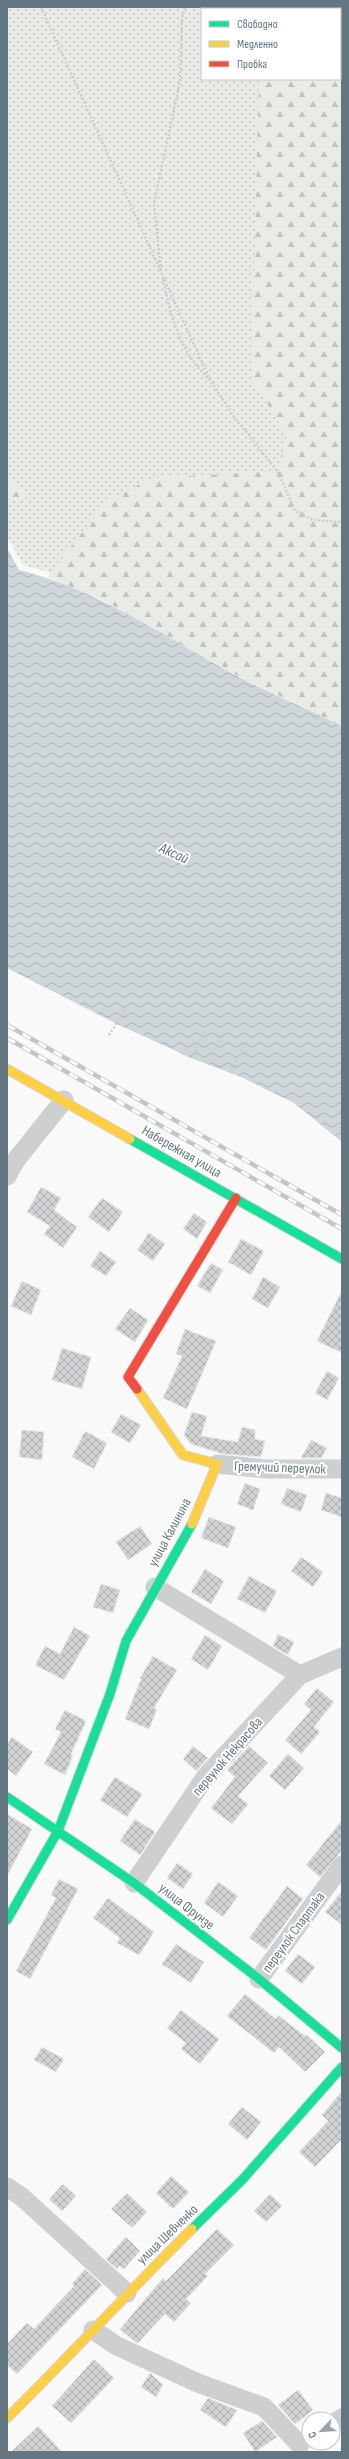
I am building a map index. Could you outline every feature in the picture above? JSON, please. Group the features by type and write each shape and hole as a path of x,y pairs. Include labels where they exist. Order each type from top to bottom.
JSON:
{"street":[{"name":"Набережная улица","path":"7,1069 342,1259"},
{"path":"7,1176 16,1160 64,1100"},
{"path":"217,1464 183,1455 128,1377 236,1198"},
{"name":"Гремучий переулок","path":"217,1464 267,1469 342,1469"},
{"name":"улица Калинина","path":"7,1920 58,1831 110,1694 126,1641 194,1520 217,1464"},
{"path":"156,1587 300,1675 342,1657"},
{"name":"переулок Некрасова","path":"134,1883 206,1776 300,1675"},
{"name":"улица Фрунзе","path":"7,1797 134,1883 259,1979 342,2048"},
{"name":"переулок Спартака","path":"259,1979 342,1865"},
{"name":"улица Шевченко","path":"7,2418 127,2293 244,2179 342,2067"},
{"path":"7,2187 22,2197 127,2293"},
{"path":"93,2330 117,2346 198,2383 264,2407 300,2445"}],"path":[{"path":"41,7 210,380 235,418 278,472 295,511 313,520 342,522"},
{"path":"185,7 182,18 180,81 154,203 161,273 171,318 194,365 210,380"},
{"path":"109,1036 129,1004"},
{"path":"191,1058 206,1031"},
{"path":"208,1064 220,1038"},
{"path":"230,1073 244,1045"}],"green space":[{"path":"7,7 342,7 342,720 107,597 49,572 23,565 7,537"},
{"path":"342,7 342,726 226,670 105,601 47,577 107,501 152,478 278,471 287,434 251,379 259,80 341,80 341,8 263,8"},
{"path":"7,477 27,499 7,501"}],"water":[{"name":"Аксай","path":"7,548 19,570 46,578 99,599 150,626 238,677 342,726 342,1142 294,1103 241,1077 191,1058 115,1023 7,968"}],"building":[{"path":"41,1187 61,1198 54,1210 77,1227 63,1248 44,1234 50,1226 27,1212"},
{"path":"102,1198 123,1212 109,1232 88,1217"},
{"path":"194,1213 207,1222 197,1239 183,1229"},
{"path":"149,1233 165,1244 153,1261 137,1250"},
{"path":"241,1239 264,1251 251,1275 228,1262"},
{"path":"100,1251 116,1262 106,1276 90,1266"},
{"path":"211,1263 223,1270 210,1293 197,1286"},
{"path":"263,1277 280,1287 268,1308 252,1299"},
{"path":"22,1281 41,1290 31,1315 11,1306"},
{"path":"342,1290 342,1353 317,1341"},
{"path":"130,1308 148,1320 135,1342 115,1329"},
{"path":"185,1329 216,1341 187,1409 163,1398 182,1356 176,1354"},
{"path":"62,1348 91,1357 82,1389 52,1380"},
{"path":"327,1371 339,1378 327,1400 315,1393"},
{"path":"192,1412 207,1416 201,1436 238,1442 242,1427 255,1430 255,1439 265,1441 261,1457 223,1454 191,1444 184,1435"},
{"path":"121,1414 141,1425 130,1443 111,1432"},
{"path":"22,1430 44,1432 42,1460 19,1457"},
{"path":"85,1431 107,1443 94,1469 72,1457"},
{"path":"311,1440 327,1448 321,1458 301,1458"},
{"path":"245,1483 260,1489 253,1510 237,1504"},
{"path":"287,1488 307,1495 301,1512 281,1504"},
{"path":"326,1493 342,1498 342,1517 321,1510"},
{"path":"209,1517 236,1527 228,1548 201,1538"},
{"path":"140,1526 152,1544 128,1560 116,1542"},
{"path":"301,1557 323,1572 313,1587 291,1571"},
{"path":"205,1569 224,1581 211,1604 191,1592"},
{"path":"249,1576 277,1591 265,1613 237,1599"},
{"path":"101,1584 120,1590 113,1613 93,1607"},
{"path":"74,1627 90,1636 64,1680 35,1665 45,1646 60,1654"},
{"path":"278,1634 294,1642 288,1655 273,1646"},
{"path":"205,1635 222,1646 208,1670 191,1659"},
{"path":"153,1656 177,1670 154,1708 157,1710 149,1729 125,1719 141,1679 140,1678"},
{"path":"317,1688 334,1702 314,1727 320,1732 301,1754 285,1740 311,1710 304,1704"},
{"path":"65,1710 86,1721 71,1754 73,1755 65,1775 44,1764 61,1732 55,1729"},
{"path":"12,1737 33,1752 16,1776 7,1769 7,1745"},
{"path":"193,1746 208,1758 196,1771 183,1759"},
{"path":"249,1746 268,1763 238,1796 248,1804 232,1824 211,1808 235,1777 227,1770"},
{"path":"288,1754 304,1768 285,1790 269,1776"},
{"path":"115,1777 142,1794 127,1817 100,1800"},
{"path":"7,1814 32,1829 7,1876"},
{"path":"135,1819 155,1832 140,1855 120,1841"},
{"path":"342,1820 342,1850 320,1877 306,1865"},
{"path":"177,1863 193,1874 183,1889 167,1878"},
{"path":"59,1879 78,1889 30,1979 16,1971 56,1898 51,1895"},
{"path":"218,1882 238,1896 223,1917 204,1903"},
{"path":"287,1886 303,1899 266,1950 249,1938"},
{"path":"342,1891 342,1925 325,1912"},
{"path":"108,1898 154,1932 139,1955 117,1943 120,1938 93,1918"},
{"path":"176,1944 204,1962 191,1983 162,1964"},
{"path":"298,1954 315,1967 302,1984 285,1971"},
{"path":"245,1994 276,2019 278,2015 305,2036 307,2035 325,2052 305,2072 279,2047 274,2053 227,2016"},
{"path":"181,2010 219,2039 200,2064 181,2049 186,2043 167,2028"},
{"path":"42,2047 64,2059 56,2072 34,2060"},
{"path":"342,2091 342,2139 315,2167 299,2152 328,2121 322,2115"},
{"path":"242,2107 261,2122 247,2140 228,2124"},
{"path":"171,2176 189,2192 173,2209 156,2193"},
{"path":"63,2184 76,2196 62,2211 49,2199"},
{"path":"127,2193 147,2212 132,2228 111,2209"},
{"path":"270,2194 282,2206 266,2222 254,2211"},
{"path":"217,2229 234,2245 205,2274 208,2276 186,2299 191,2303 174,2322 165,2314 138,2343 135,2342 120,2329 163,2278 166,2281"},
{"path":"126,2237 140,2251 124,2269 119,2266 117,2269 106,2259"},
{"path":"85,2269 102,2285 17,2374 7,2365 7,2344 27,2323 34,2329 74,2286 72,2284"},
{"path":"94,2359 114,2378 71,2423 52,2406"},
{"path":"150,2373 163,2385 156,2397 141,2387"},
{"path":"298,2390 313,2410 301,2411 301,2419 295,2424 278,2405"},
{"path":"208,2398 237,2410 226,2427 200,2410"},
{"path":"262,2421 277,2437 255,2452 243,2433"},
{"path":"38,2426 62,2452 11,2452"}],"railway":[{"path":"7,1025 342,1215"},
{"path":"7,1038 342,1229"}],"traffic: fast":[{"path":"130,1139 342,1259"},
{"path":"7,1920 58,1831 110,1694 126,1641 192,1524"},
{"path":"7,1797 134,1883 259,1979 342,2048"},
{"path":"192,2229 243,2179 342,2067"}],"traffic: slow":[{"path":"7,1069 130,1139"},
{"path":"137,1389 183,1455 217,1464 192,1524"},
{"path":"7,2418 192,2229"}],"traffic: jam":[{"path":"137,1389 128,1377 236,1198"}]}
